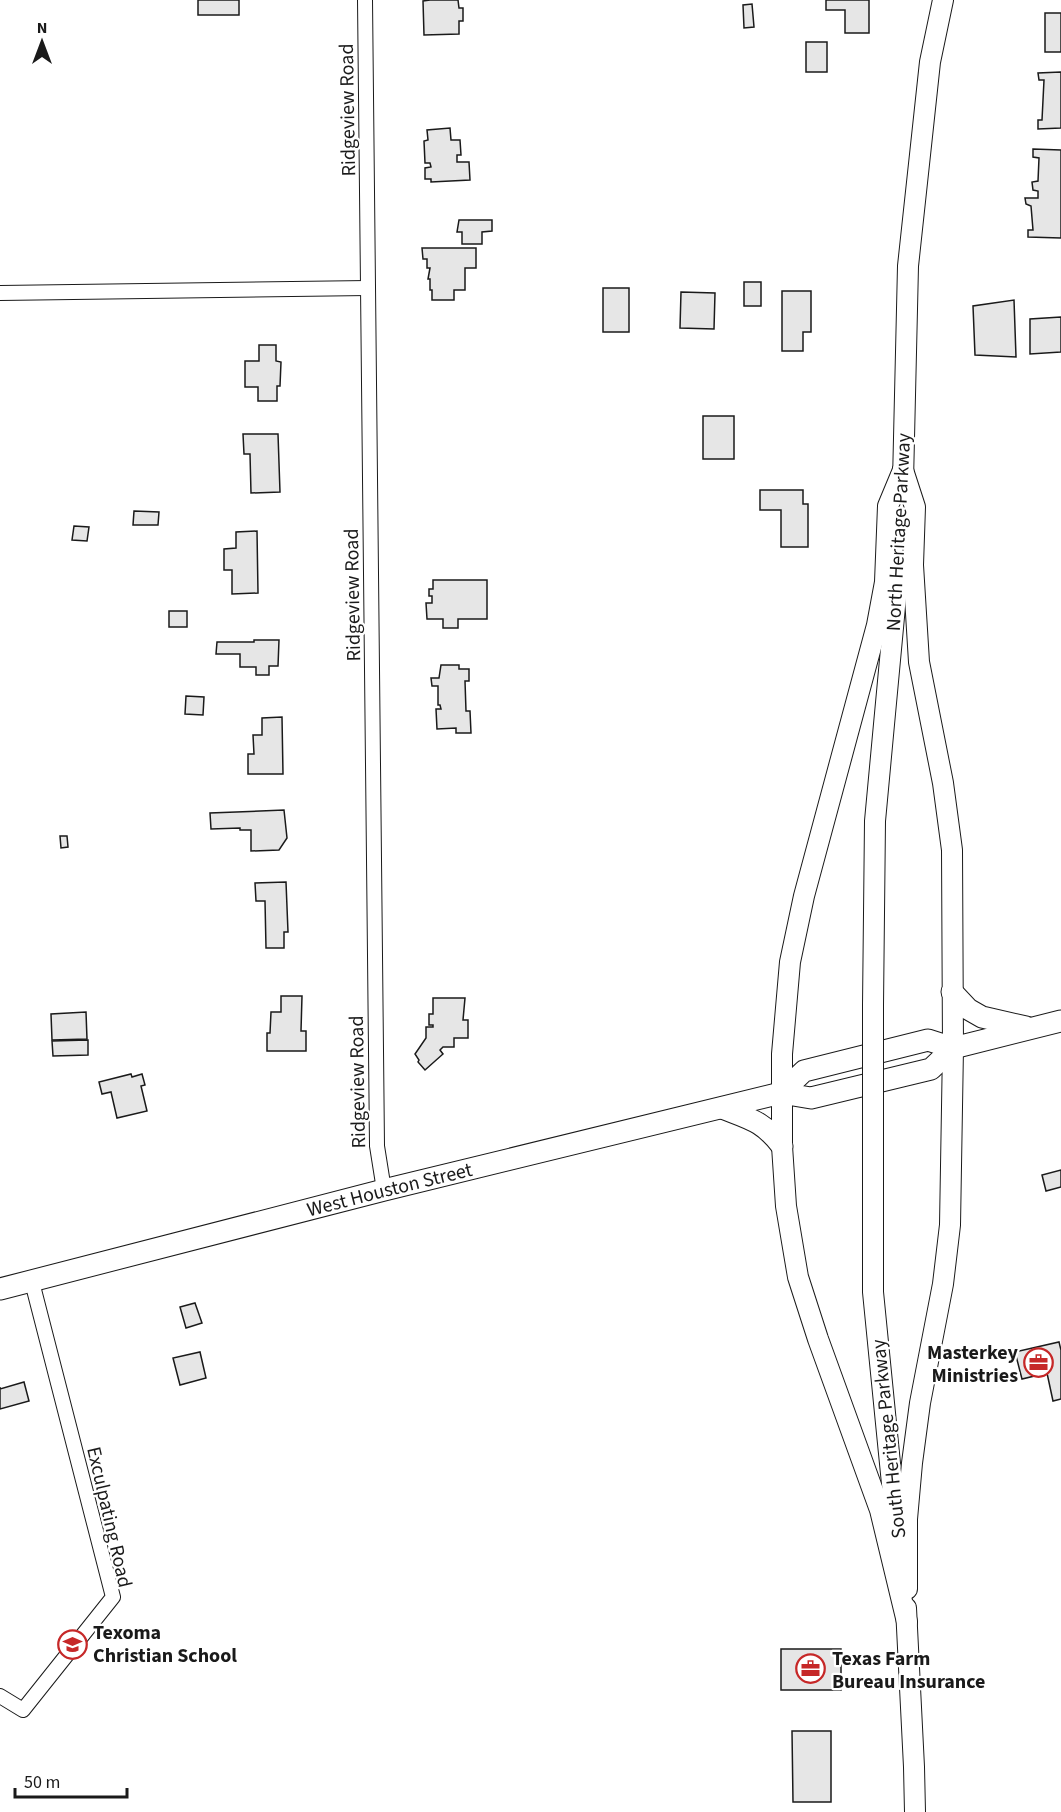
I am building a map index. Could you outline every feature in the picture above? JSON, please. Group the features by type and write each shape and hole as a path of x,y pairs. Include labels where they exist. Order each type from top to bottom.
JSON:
{"main road":[{"name":"North Heritage Parkway","path":"873,1065 875,821 899,565 908,266 930,62 943,0"},
{"path":"903,470 915,507 913,565 919,662 943,783 952,850 953,1048 950,1225 943,1284 920,1403 912,1463 907,1519 907,1622"},
{"path":"903,470 888,506 885,582 877,626 804,896 790,962 784,1021 781,1093 786,1206 798,1277 880,1510 907,1622"},
{"path":"952,992 968,1010 982,1017 1032,1028"},
{"name":"West Houston Street","path":"0,1289 384,1190 781,1093 811,1098 931,1069 953,1048 1061,1021"},
{"name":"West Houston Street","path":"781,1093 804,1071 928,1040 953,1048"},
{"name":"South Heritage Parkway","path":"873,1065 873,1292 907,1622 915,1812"},
{"path":"722,1108 758,1122 770,1131 782,1146"}],"street":[{"name":"Ridgeview Road","path":"366,0 377,1146 384,1190"},
{"path":"0,293 368,288"},
{"name":"Exculpating Road","path":"0,1696 23,1710 113,1597 32,1282"}],"building":[{"path":"198,0 239,0 239,15 198,15"},
{"path":"458,0 459,8 463,8 463,21 459,21 459,34 424,35 423,1"},
{"path":"826,0 869,0 869,33 845,33 845,10 826,10"},
{"path":"752,4 754,27 744,28 743,5"},
{"path":"1045,13 1061,13 1061,52 1045,52"},
{"path":"806,42 827,42 827,72 806,72"},
{"path":"1061,72 1061,128 1038,129 1038,120 1042,120 1044,80 1039,80 1038,73"},
{"path":"450,128 451,140 460,140 461,155 457,155 457,162 469,162 470,180 431,182 431,179 425,179 425,168 431,167 430,163 425,163 424,141 428,140 427,130"},
{"path":"1033,149 1061,150 1061,238 1028,237 1028,230 1033,230 1031,206 1026,204 1025,198 1038,198 1038,191 1033,190 1032,182 1038,181 1039,158 1033,157"},
{"path":"459,220 492,220 492,231 482,232 482,244 462,244 462,232 457,232"},
{"path":"422,248 476,248 476,268 465,268 465,290 454,290 454,300 432,300 430,279 428,279 430,268 427,268 427,259 423,259"},
{"path":"744,282 761,282 761,306 744,306"},
{"path":"603,288 629,288 629,332 603,332"},
{"path":"782,291 811,291 811,332 803,332 803,351 782,351"},
{"path":"681,292 715,293 714,329 680,328"},
{"path":"1014,300 1016,357 975,355 973,306"},
{"path":"1061,317 1061,352 1030,354 1030,319"},
{"path":"259,345 276,345 276,361 281,362 277,401 258,401 258,387 245,387 245,361 259,361"},
{"path":"703,416 734,416 734,459 703,459"},
{"path":"243,434 278,434 280,492 251,493 250,454 244,454"},
{"path":"760,490 803,490 803,504 808,504 808,547 781,547 781,510 760,510"},
{"path":"134,511 159,512 158,525 133,525"},
{"path":"74,526 89,527 87,541 72,540"},
{"path":"257,531 258,593 232,594 232,570 224,570 224,549 236,548 236,532"},
{"path":"433,580 487,580 487,619 458,619 458,628 443,628 443,619 427,619 426,603 432,603 429,589 433,589"},
{"path":"169,611 187,611 187,627 169,627"},
{"path":"254,640 279,640 278,666 269,666 269,675 256,675 256,667 240,667 240,654 216,654 217,642 254,642"},
{"path":"441,665 459,665 459,669 469,669 469,681 465,681 466,711 470,711 471,733 456,733 456,728 437,729 436,709 441,709 438,705 438,686 432,686 431,678 439,678"},
{"path":"186,696 204,697 203,715 185,714"},
{"path":"282,717 283,774 248,774 248,754 254,754 253,735 262,735 262,718"},
{"path":"284,810 287,838 279,850 251,851 251,830 211,829 210,813"},
{"path":"60,836 67,836 68,847 61,848"},
{"path":"286,882 288,932 284,932 284,948 266,948 265,901 256,901 255,883"},
{"path":"281,996 302,996 301,1031 306,1031 306,1051 267,1051 267,1033 270,1033 271,1012 281,1012"},
{"path":"433,998 465,998 463,1020 468,1020 468,1038 454,1038 454,1047 443,1047 440,1050 443,1054 425,1070 415,1054 426,1038 426,1027 433,1027 429,1025 429,1014 433,1014"},
{"path":"86,1012 87,1039 52,1040 51,1014"},
{"path":"88,1040 88,1055 53,1056 52,1041"},
{"path":"131,1074 132,1077 142,1074 145,1085 141,1086 147,1111 117,1118 111,1092 102,1094 99,1082"},
{"path":"1061,1170 1061,1187 1046,1191 1042,1175"},
{"path":"195,1303 202,1323 186,1328 180,1307"},
{"name":"Masterkey Ministries","path":"1059,1342 1061,1399 1053,1401 1047,1373 1022,1379 1015,1352"},
{"path":"200,1352 206,1378 180,1385 173,1358"},
{"path":"24,1382 29,1401 0,1409 0,1389"},
{"name":"Texas Farm Bureau Insurance","path":"781,1649 841,1649 841,1690 781,1690"},
{"path":"792,1731 831,1731 831,1802 793,1802"}],"place":[{"name":"Masterkey Ministries","path":"1039,1363"},
{"name":"Texoma Christian School","path":"72,1644"},
{"name":"Texas Farm Bureau Insurance","path":"811,1669"}]}
